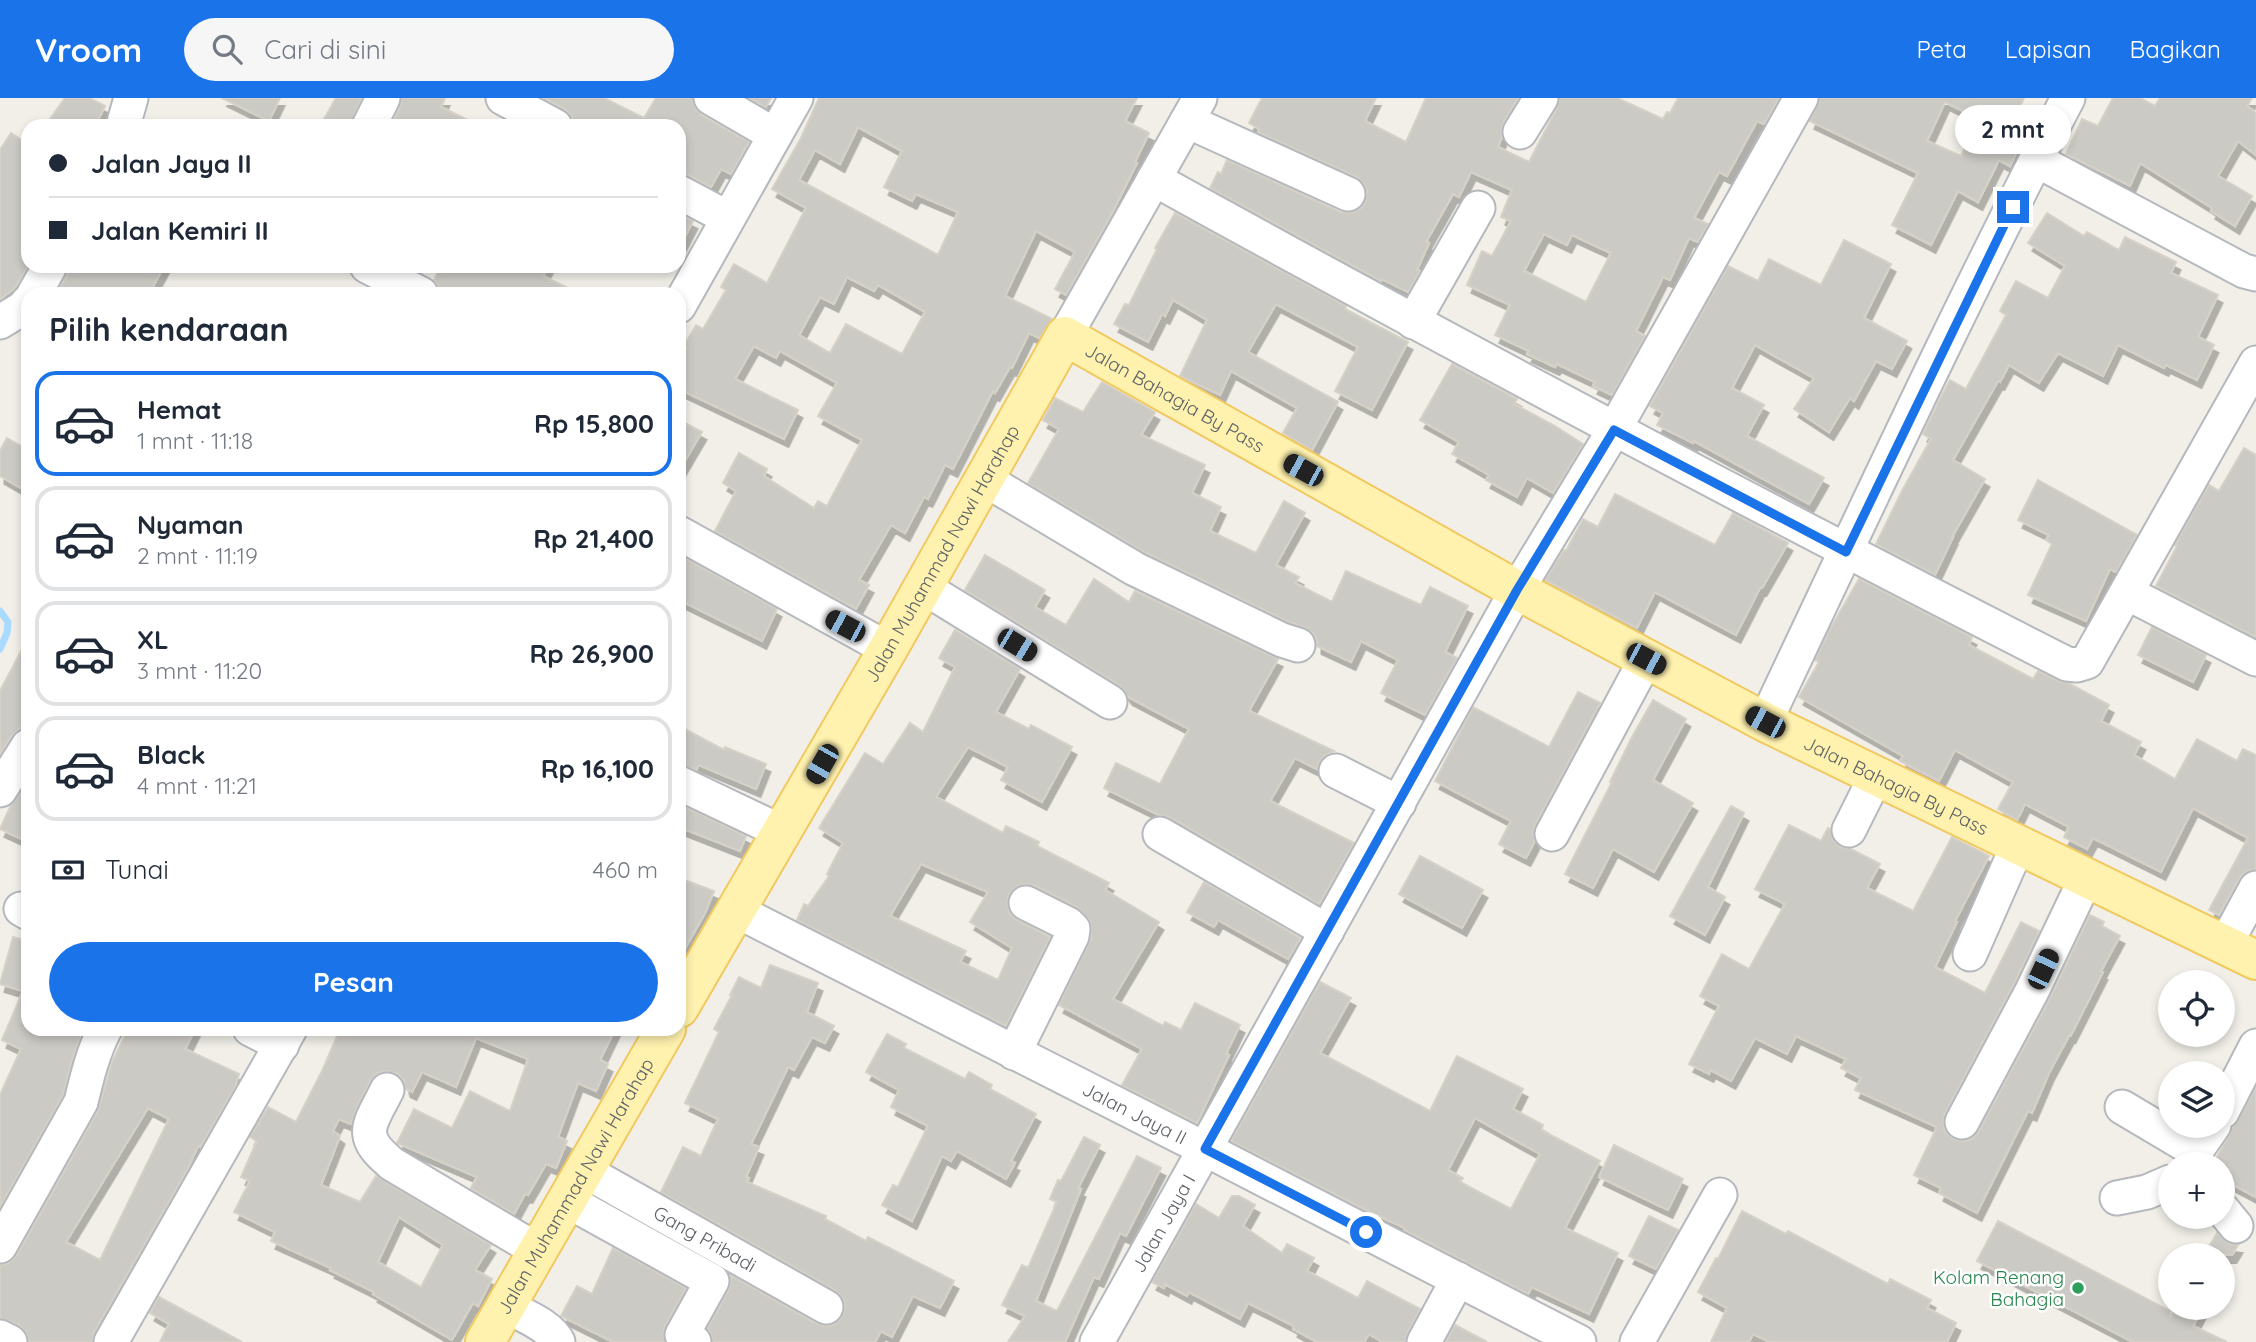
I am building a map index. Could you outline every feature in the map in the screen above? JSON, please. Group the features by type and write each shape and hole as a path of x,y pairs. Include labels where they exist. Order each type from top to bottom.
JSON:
{"main road":[{"name":"Jalan Muhammad Nawi Harahap","path":"686,991 737,911 1065,336"},
{"name":"Jalan Bahagia By Pass","path":"1065,336 1517,590 1765,722 2240,952"},
{"name":"Jalan Muhammad Nawi Harahap","path":"485,1342 658,1036"}],"street":[{"path":"125,119 131,98"},
{"path":"372,119 383,98"},
{"path":"503,98 542,119"},
{"path":"711,98 775,135"},
{"path":"686,293 796,98"},
{"path":"1520,132 1541,98"},
{"name":"Jalan Jaya I","path":"1097,1342 1517,590 1614,430 1801,98"},
{"path":"1765,722 2068,98"},
{"path":"1193,110 1348,194"},
{"name":"Jalan Muhammad Nawi Harahap","path":"1065,336 1193,110"},
{"path":"2036,160 2252,265"},
{"path":"1154,179 1614,430 2067,664 2087,662 2256,363"},
{"path":"686,196 728,218"},
{"path":"1413,322 1478,208"},
{"path":"380,273 408,287"},
{"path":"0,322 21,308"},
{"path":"984,480 1135,569 1282,640 1298,645"},
{"path":"686,537 888,649"},
{"path":"923,587 1110,702"},
{"path":"2127,593 2256,659"},
{"path":"1552,834 1646,659"},
{"path":"1336,771 1399,803"},
{"path":"1849,830 1876,776"},
{"path":"686,786 782,832"},
{"path":"1160,834 1327,931"},
{"path":"1970,954 2018,845"},
{"path":"1962,1122 2032,991 2086,878"},
{"path":"2240,952 2256,888"},
{"path":"1014,1053 1072,936 1073,929 1026,903"},
{"name":"Jalan Jaya II","path":"737,911 1458,1279 1524,1330 1579,1342"},
{"path":"0,1245 81,1102 85,1081 101,1036"},
{"path":"111,1342 286,1037"},
{"path":"2235,1087 2256,1046"},
{"path":"387,1090 371,1121 369,1138 375,1150 392,1164 537,1250"},
{"path":"2122,1107 2199,1147"},
{"path":"574,1185 712,1281 682,1335 694,1342"},
{"name":"Gang Pribadi","path":"574,1185 826,1307"},
{"path":"2117,1198 2158,1187"},
{"path":"1637,1342 1720,1195"},
{"path":"1424,1342 1458,1279"},
{"path":"506,1306 539,1325 557,1338 558,1342"},
{"path":"0,1337 10,1342"}],"building":[{"path":"65,98 89,98 105,106 98,119 50,119"},
{"path":"222,98 280,98 270,119"},
{"path":"336,98 361,98 353,119 324,119"},
{"path":"402,98 445,98 441,107 466,119 394,119"},
{"path":"544,98 604,98 644,118 656,98 692,98 701,115 749,142 731,174 721,169 711,187 686,175 686,119 572,119 565,109"},
{"path":"749,98 771,98 766,107"},
{"path":"819,98 1137,98 1125,121 1149,133 1110,217 1066,295 1055,289 1075,252 1036,231 1005,296 1052,319 1039,338 1029,333 1012,368 1010,367 995,393 993,391 953,469 945,465 928,499 924,497 905,533 891,525 859,580 869,585 856,609 715,531 736,491 723,483 739,453 767,469 764,476 814,508 818,501 827,506 862,440 818,416 837,383 780,351 776,358 754,346 735,379 798,410 784,439 686,392 686,342 696,325 703,329 726,290 721,287 734,264 767,283 806,208 772,189 801,138","holes":["858,127 902,151 884,187 912,201 916,194 958,212 938,255 799,180 815,150 840,164","847,277 874,291 878,285 925,312 902,354 846,324 830,353 799,335 820,297 834,304"]},
{"path":"1262,98 1376,98 1365,121 1406,142 1426,98 1518,98 1503,123 1498,147 1529,162 1560,98 1617,98 1663,119 1667,112 1670,113 1678,98 1779,98 1764,124 1757,121 1727,176 1719,172 1694,218 1708,224 1698,242 1689,238 1670,280 1663,277 1636,331 1645,336 1612,395 1593,386 1595,382 1557,364 1555,367 1527,354 1529,351 1495,335 1510,305 1467,285 1482,251 1492,256 1511,221 1501,217 1512,190 1471,172 1459,197 1453,194 1426,242 1429,243 1417,270 1420,271 1408,292 1382,279 1381,281 1210,188 1218,172 1221,174 1227,160 1340,212 1351,213 1365,203 1367,191 1357,177 1258,132 1259,129 1249,123","holes":["1544,234 1567,245 1572,235 1611,253 1586,302 1524,271"]},
{"path":"1820,98 2024,98 2005,138 2020,145 2010,166 1999,160 1978,202 1958,191 1931,245 1892,225 1918,173 1810,121","holes":["1945,102 1979,119 1961,156 1927,141"]},
{"path":"2113,98 2140,98 2155,106 2160,98 2252,98 2247,106 2256,113 2256,155 2238,141 2218,176 2252,196 2235,226 2211,211 2212,208 2140,163 2130,186 2066,154 2082,119 2098,126"},
{"path":"11,133 21,139 21,273 24,273 16,287 0,299 0,150"},
{"path":"1175,213 1408,342 1372,410 1335,391 1358,347 1276,304 1248,352 1338,402 1312,450 1283,433 1297,408 1231,371 1220,395 1180,376 1207,320 1173,300 1165,316 1162,314 1148,342 1114,324 1125,304 1129,305 1157,249 1155,248"},
{"path":"2047,213 2084,236 2087,232 2119,250 2125,237 2176,262 2171,273 2218,295 2198,337 2214,345 2197,380 2166,365 2164,368 2118,345 2103,376 2058,353 2039,383 2009,365 1953,460 1985,479 1952,537 1935,575 1876,544 1931,439 1923,434 1950,380 1966,389 2006,315 2000,311 2016,281 2048,298 2065,266 2028,243"},
{"path":"686,218 693,221 686,234"},
{"path":"1844,240 1891,264 1864,318 1907,341 1892,369 1876,361 1854,401 1850,398 1829,432 1794,409 1814,378 1755,345 1732,388 1764,405 1747,436 1824,478 1809,504 1694,441 1693,443 1657,425 1663,413 1650,406 1728,266 1758,281 1769,259 1821,285"},
{"path":"68,273 160,273 153,287 60,287"},
{"path":"438,273 544,273 543,276 566,287 439,287 434,280"},
{"path":"1452,364 1517,399 1514,404 1583,444 1553,493 1527,478 1517,497 1486,480 1489,475 1452,454 1459,442 1420,420"},
{"path":"1102,382 1155,412 1141,435 1205,465 1192,493 1221,507 1210,531 1256,553 1284,501 1305,513 1276,565 1299,577 1295,583 1332,602 1346,571 1421,605 1430,587 1468,606 1445,652 1457,658 1425,715 1381,693 1398,660 1361,641 1351,662 1317,646 1313,633 1304,627 1144,552 1028,483 1059,429 1043,420 1055,398 1083,412"},
{"path":"686,424 702,432 686,459"},
{"path":"7,438 21,446 21,488 0,476 0,451"},
{"path":"2244,448 2256,455 2256,637 2156,586 2177,546 2175,545 2209,485 2219,491"},
{"path":"2038,480 2137,535 2116,572 2110,569 2086,621 2028,595 2052,544 2046,540 2049,535 2018,520"},
{"path":"1615,494 1715,545 1733,513 1788,543 1760,588 1736,635 1655,592 1637,628 1545,580 1564,550 1566,551 1583,519 1598,527"},
{"path":"985,555 1045,590 1035,607 1066,625 1094,579 1129,602 1135,591 1278,659 1249,711 1334,751 1325,755 1317,769 1295,758 1270,801 1354,843 1319,904 1170,817 1159,815 1104,788 1116,763 1160,784 1189,729 1128,697 1120,686 965,590"},
{"path":"686,559 777,609 762,641 686,603"},
{"path":"1859,579 1972,637 1969,645 2033,679 2038,671 2109,705 2101,721 2141,742 2134,755 2175,779 2197,739 2237,761 2243,749 2256,755 2256,869 2247,871 2239,878 2219,915 2209,910 2248,838 2193,808 2161,872 2093,838 2087,849 2064,837 2069,827 2025,804 2017,820 1998,809 2013,782 1955,750 1939,781 1900,761 1903,756 1799,697 1819,662 1815,660 1830,629"},
{"path":"2152,627 2206,655 2193,682 2138,655"},
{"path":"955,630 1020,669 996,712 1029,729 1031,725 1072,747 1042,802 1001,780 1008,767 968,747 936,797 1003,833 1006,826 1039,842 1037,846 1109,883 1105,890 1159,922 1113,999 1163,1026 1165,1022 1181,1030 1195,1003 1240,1025 1197,1123 1122,1085 1142,1049 1059,1005 1091,939 1091,922 1077,907 1026,884 1016,887 1009,894 1007,903 1010,914 1050,937 1006,1026 797,920 804,904 808,906 829,876 827,874 843,843 819,828 865,753 883,764 910,723 923,732 955,667 939,658","holes":["921,864 988,892 970,922 1012,948 998,980 960,962 966,951 890,916"]},
{"path":"21,651 21,727 12,735 0,754 0,691"},
{"path":"1578,692 1600,703 1535,825 1535,841 1526,858 1499,844 1511,821 1435,781 1473,707 1549,747"},
{"path":"1653,700 1686,719 1653,780 1693,803 1654,872 1613,849 1593,888 1565,874"},
{"path":"686,730 724,750 725,747 766,764 756,789 699,765 696,770 686,766"},
{"path":"21,791 21,839 0,829 11,805"},
{"path":"1731,806 1744,813 1708,887 1725,897 1705,935 1670,916"},
{"path":"686,807 746,836 740,851 686,830"},
{"path":"1789,825 1821,841 1828,828 1830,829 1833,840 1840,847 1851,849 1880,864 1867,888 1913,911 1952,837 1989,856 1955,921 1957,922 1935,967 1985,993 2021,922 2039,931 1945,1113 1945,1132 1954,1139 1972,1139 1979,1131 2049,1000 2090,915 2104,922 2102,926 2120,936 2049,1073 2032,1113 2028,1111 1977,1213 1939,1193 1941,1188 1914,1175 1937,1127 1855,1090 1861,1078 1841,1068 1846,1059 1796,1036 1787,1054 1755,1038 1731,1081 1711,1070 1709,1074 1689,1064 1719,1006 1700,996 1722,954 1749,969 1785,904 1755,889"},
{"path":"1420,856 1483,890 1462,928 1399,894"},
{"path":"686,881 714,891 686,947"},
{"path":"1204,882 1300,938 1288,959 1218,920 1214,927 1187,912"},
{"path":"13,937 21,939 21,990 0,984"},
{"path":"770,965 818,983 807,1012 834,1026 825,1043 812,1037 794,1070 788,1067 751,1144 759,1147 746,1177 749,1178 747,1182 826,1216 825,1219 866,1241 868,1237 954,1281 940,1308 913,1296 892,1337 881,1331 875,1342 713,1342 707,1329 729,1290 730,1275 817,1324 826,1326 835,1324 842,1317 845,1307 843,1298 835,1290 661,1192 683,1147 701,1156 718,1119 685,1103 719,1032 714,1029 730,995 739,977 761,988"},
{"path":"1320,982 1351,998 1320,1053 1430,1111 1457,1056 1523,1089 1513,1109 1543,1125 1541,1130 1600,1161 1565,1228 1618,1253 1589,1314 1532,1287 1528,1294 1404,1230 1405,1228 1231,1141","holes":["1475,1118 1540,1154 1511,1209 1460,1182 1463,1178 1448,1170"]},
{"path":"21,996 21,1036 81,1036 63,1095 0,1207 0,1095 21,1049 2,1040"},
{"path":"887,1034 906,1044 904,1048 965,1079 969,1072 992,1085 990,1089 1036,1114 1011,1161 1015,1163 1006,1179 957,1151 951,1161 942,1156 912,1221 882,1205 893,1185 898,1187 928,1126 891,1107 899,1090 866,1072"},
{"path":"125,1036 192,1036 185,1049 239,1074 234,1089 200,1147 198,1146 187,1170 94,1332 92,1342 29,1342 26,1332 19,1325 0,1318 0,1265 9,1263 17,1255 98,1111 112,1062","holes":["148,1108 169,1119 100,1260 66,1242"]},
{"path":"337,1036 612,1036 600,1060 608,1064 596,1091 578,1083 558,1137 567,1141 556,1168 546,1164 514,1214 471,1188 477,1177 397,1143 414,1109 452,1128 470,1091 510,1111 528,1059 476,1038 456,1087 422,1072 412,1092 406,1089 404,1080 396,1073 377,1073 358,1104 351,1124 339,1119 333,1131 340,1136 321,1185 360,1202 376,1176 491,1245 475,1270 492,1279 478,1306 473,1303 452,1340 373,1294 374,1292 330,1270 331,1268 271,1241 275,1232 234,1212 250,1181 241,1177 257,1141 250,1137 268,1107 296,1122","holes":["399,1217 443,1245 421,1287 378,1262"]},
{"path":"2256,1088 2256,1197 2235,1186 2235,1152 2220,1152 2228,1138 2235,1138 2235,1125"},
{"path":"1084,1137 1100,1145 1078,1188 1081,1189 1036,1301 1057,1311 1137,1156 1161,1168 1126,1236 1120,1233 1099,1279 1094,1277 1065,1342 1008,1342 1025,1316 1002,1305 1022,1265 1028,1268 1057,1202 1050,1199 1058,1180 1061,1181"},
{"path":"1614,1145 1683,1179 1668,1210 1599,1177"},
{"path":"1232,1196 1239,1196 1255,1205 1243,1226 1282,1253 1287,1244 1314,1258 1307,1271 1358,1298 1367,1281 1420,1309 1405,1342 1383,1342 1369,1334 1364,1342 1317,1342 1293,1329 1294,1326 1248,1303 1240,1319 1189,1292 1187,1296 1165,1284 1164,1288 1152,1282 1196,1204 1219,1218"},
{"path":"1742,1211 1786,1234 1788,1231 1888,1284 1890,1279 1931,1300 1927,1308 1956,1323 1947,1342 1770,1342 1753,1334 1749,1342 1711,1342 1727,1308 1698,1292"},
{"path":"1649,1216 1678,1230 1656,1269 1629,1256"},
{"name":"Kolam Renang Bahagia","path":"1998,1221 2158,1305 2158,1320 2196,1320 2193,1326 2227,1342 2133,1342 1977,1261"},
{"path":"2217,1233 2228,1243 2211,1243"},
{"path":"613,1248 686,1288 665,1326 665,1342 613,1342 561,1316 577,1286 592,1294"},
{"path":"159,1297 242,1342 160,1342 169,1324 150,1313"},
{"path":"1455,1325 1487,1342 1446,1342"}],"waterway":[{"path":"0,611 8,622 7,633 0,649"}],"place":[{"name":"Kolam Renang Bahagia","path":"2078,1288"}],"route":[{"path":"1366,1232 1205,1149 1517,590 1614,430 1846,552 2013,207"}]}
